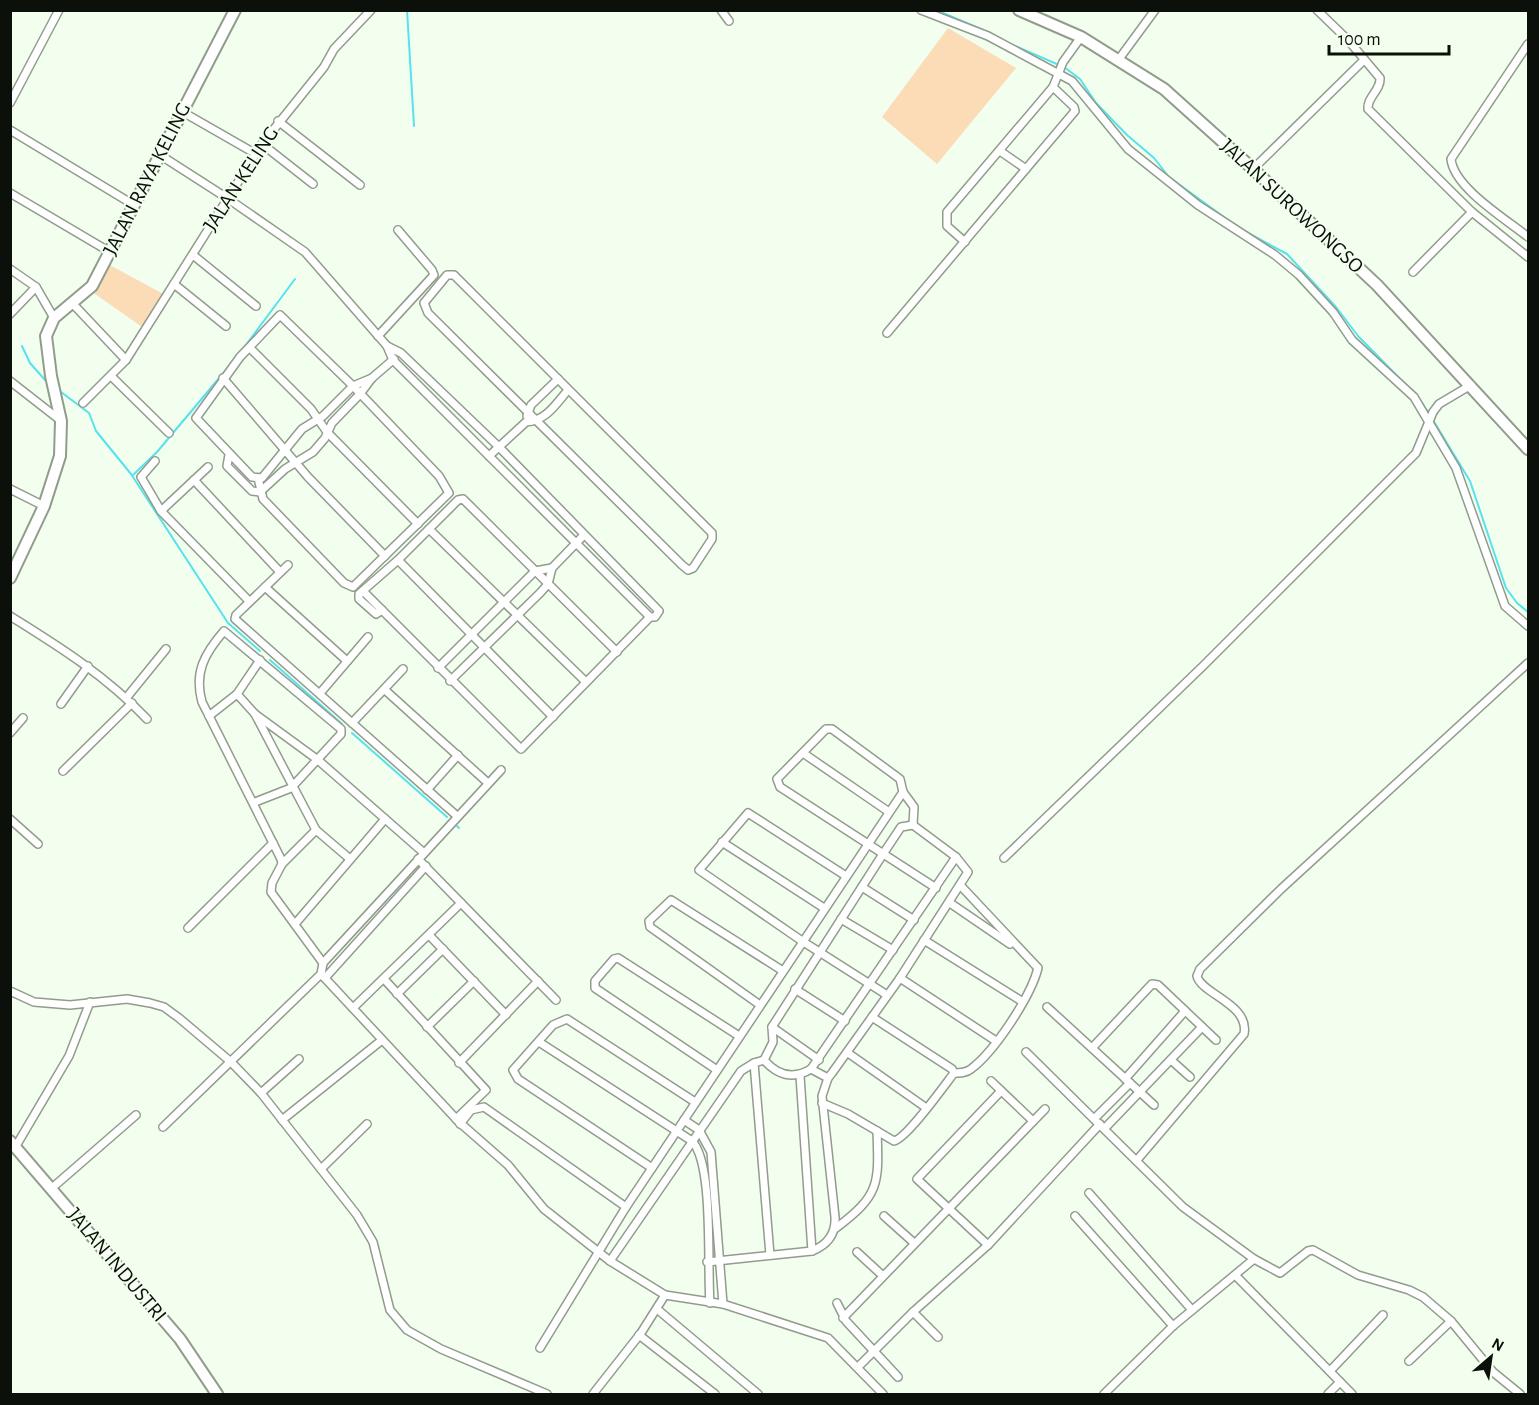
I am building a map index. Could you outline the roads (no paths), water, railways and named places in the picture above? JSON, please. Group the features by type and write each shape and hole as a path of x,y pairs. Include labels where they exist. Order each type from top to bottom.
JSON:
{"street":[{"path":"10,103 59,10"},
{"name":"JALAN RAYA KELING","path":"61,420 51,376 46,336 54,318 93,285 235,10"},
{"name":"JALAN KELING","path":"82,403 126,360 278,121 324,67 334,49 371,10"},
{"path":"721,10 729,21"},
{"path":"921,10 988,36 1059,71 1076,84 1128,149 1198,205 1294,270 1333,312 1352,340 1413,397 1430,418 1456,468 1505,606 1528,626"},
{"name":"JALAN SUROWONGSO","path":"1019,10 1031,13 1081,37 1164,89 1377,285 1528,449"},
{"path":"1119,59 1155,10"},
{"path":"1317,10 1381,81 1369,101 1368,109 1472,212 1528,257"},
{"path":"965,242 947,226 947,212 1053,87 1063,62 1081,37"},
{"path":"1528,44 1451,159 1452,170 1461,183 1528,237"},
{"path":"1253,169 1364,60"},
{"path":"887,333 1075,110 1053,87"},
{"path":"181,111 256,154"},
{"path":"278,121 360,185"},
{"path":"10,130 134,205"},
{"path":"262,144 313,184"},
{"path":"1000,151 1026,170"},
{"path":"160,155 305,252 387,346 393,360 650,617"},
{"path":"10,193 111,252"},
{"path":"1413,272 1472,212"},
{"path":"378,336 434,275 398,230"},
{"path":"193,255 256,306"},
{"path":"10,269 36,287 54,318"},
{"path":"447,275 454,275 568,390 712,533 712,539 693,568 688,570 682,565 423,306 447,275"},
{"path":"174,284 226,326"},
{"path":"10,314 36,287"},
{"path":"73,303 126,360"},
{"path":"258,478 263,499 349,586 355,585 448,496 448,489 353,386 282,316 278,316 223,378 196,418 229,456 252,477 263,477 284,447 302,429 318,418 353,386 372,378"},
{"path":"387,346 401,353 499,447 657,606 658,614 654,618 650,617 617,652 521,749 450,681 382,610 375,614 358,598 458,500 463,499 617,652"},
{"path":"249,348 318,418 327,432 418,524"},
{"path":"229,456 227,465 252,491 260,492 285,470 298,464 321,443 327,432 372,378 401,353"},
{"path":"111,376 169,433"},
{"path":"223,378 298,464 385,556"},
{"path":"489,456 526,422 527,412 558,379"},
{"path":"10,381 61,420 60,456 44,506 13,564 10,578"},
{"path":"1004,858 1203,666 1416,453 1430,418 1439,404 1471,385"},
{"path":"526,422 537,422 568,390"},
{"path":"155,461 141,477 161,511 249,601"},
{"path":"161,511 208,467"},
{"path":"194,480 280,572"},
{"path":"10,489 44,506"},
{"path":"429,529 586,682"},
{"path":"450,681 548,584 552,568 584,535"},
{"path":"398,560 553,717"},
{"path":"288,565 249,601 236,615 236,619 321,692 352,723 457,816"},
{"path":"438,668 536,571 552,568"},
{"path":"265,587 348,661"},
{"path":"10,616 88,666 129,700 147,719"},
{"path":"255,802 291,788 318,760 340,734 341,729 226,631 222,633 201,666 197,678 202,702 255,802 282,864"},
{"path":"321,692 368,637"},
{"path":"63,771 129,700 166,649"},
{"path":"209,716 237,694 260,660"},
{"path":"1137,1160 1244,1034 1243,1020 1232,1008 1200,983 1197,976 1200,969 1281,889 1528,663"},
{"path":"61,704 88,666"},
{"path":"352,723 403,669"},
{"path":"385,690 488,783"},
{"path":"237,694 255,714 318,760 385,819 421,856 426,866 556,1000"},
{"path":"255,714 291,788 316,831 350,859"},
{"path":"10,733 23,718"},
{"path":"540,1348 626,1207 824,908 867,845 889,812 903,792 903,783 894,773 832,729 826,729 777,779 777,785 867,845 936,888"},
{"path":"803,753 889,812"},
{"path":"427,790 458,755"},
{"path":"323,963 501,770"},
{"path":"903,792 914,807 913,825"},
{"path":"846,876 751,814 746,815 700,865 700,872 887,995"},
{"path":"10,819 38,844"},
{"path":"295,924 385,819"},
{"path":"610,1261 741,1071 764,1060 773,1042 772,1027 795,989 901,827 913,825 956,857 969,870 950,903 848,1053 828,1078 822,1091 836,1228"},
{"path":"316,831 282,864 272,883 271,892 323,963 323,976 458,1122 508,1165 544,1209 610,1261 665,1295 723,1304 828,1338 883,1395"},
{"path":"722,842 824,908"},
{"path":"188,927 273,843"},
{"path":"764,1060 771,1068 783,1073 800,1076 811,1069 956,857"},
{"path":"163,1127 323,976 426,866"},
{"path":"960,885 1020,951"},
{"path":"862,887 914,920"},
{"path":"760,1005 650,927 649,921 671,900 783,970"},
{"path":"353,1008 461,903"},
{"path":"822,1103 837,1107 894,1142 898,1141 905,1136 925,1107 931,1104 954,1073 972,1068 996,1041 1023,1002 1038,968 1037,964 950,903"},
{"path":"841,919 893,950"},
{"path":"429,935 506,1015"},
{"path":"924,940 1023,1002"},
{"path":"397,993 443,949"},
{"path":"717,1070 596,988 595,981 614,959 618,958 739,1036"},
{"path":"900,978 996,1041"},
{"path":"384,979 486,1090 458,1122"},
{"path":"427,1027 474,981"},
{"path":"459,1063 538,981"},
{"path":"1092,1048 1148,986 1158,985 1216,1040"},
{"path":"795,989 845,1021"},
{"path":"10,991 34,1002 70,1005 127,999 164,1007 231,1062 261,1093 357,1215 373,1242 390,1310 407,1330 441,1349 547,1395"},
{"path":"13,1144 69,1056 90,1002"},
{"path":"1047,1007 1154,1105"},
{"path":"858,1367 913,1312 988,1245 1100,1123 1128,1081 1185,1011"},
{"path":"872,1017 952,1069 954,1073"},
{"path":"652,1168 514,1076 513,1071 558,1021 572,1021 695,1102"},
{"path":"772,1027 819,1060"},
{"path":"1100,1123 1140,1092 1202,1027"},
{"path":"282,1119 381,1040"},
{"path":"538,1042 692,1141 699,1148 705,1176 710,1303"},
{"path":"1026,1052 1183,1207 1254,1259 1280,1273 1308,1251 1313,1250 1358,1275 1424,1297 1451,1321 1493,1372 1520,1395"},
{"path":"848,1053 925,1107"},
{"path":"261,1093 299,1059"},
{"path":"1171,1060 1190,1077"},
{"path":"754,1064 770,1255"},
{"path":"811,1069 828,1078"},
{"path":"800,1076 812,1251"},
{"path":"991,1081 1033,1121"},
{"path":"988,1245 917,1178 1001,1090"},
{"path":"458,1122 471,1110 484,1107 626,1207"},
{"path":"843,1318 913,1242 949,1209 1045,1109"},
{"path":"52,1188 136,1115"},
{"path":"684,1120 699,1130 711,1152 723,1304"},
{"path":"321,1169 367,1124"},
{"path":"707,1262 812,1251 822,1247 836,1228 858,1211 876,1184 879,1176 877,1131"},
{"name":"JALAN INDUSTRI","path":"13,1144 180,1340 217,1395"},
{"path":"1089,1193 1192,1310"},
{"path":"884,1216 913,1242"},
{"path":"1075,1216 1173,1326"},
{"path":"857,1252 882,1276"},
{"path":"1104,1395 1173,1326 1254,1259"},
{"path":"1236,1276 1352,1395"},
{"path":"593,1395 639,1335 665,1295"},
{"path":"837,1303 843,1318 898,1377"},
{"path":"657,1309 758,1395"},
{"path":"913,1312 938,1337"},
{"path":"1330,1371 1383,1315"},
{"path":"1409,1361 1451,1321"},
{"path":"639,1335 715,1395"},
{"path":"1328,1395 1340,1382"}],"waterway":[{"path":"407,10 414,126"},
{"path":"936,10 983,30"},
{"path":"1004,41 1059,65"},
{"path":"1064,67 1080,79 1096,103 1127,135 1154,158 1169,177 1239,228 1287,254 1336,307 1358,336 1412,391"},
{"path":"243,349 295,279"},
{"path":"22,346 30,363 45,380"},
{"path":"133,475 157,452 236,358"},
{"path":"61,392 89,413 96,431 131,474 228,623 260,651"},
{"path":"1420,400 1430,415"},
{"path":"1433,420 1470,481 1506,588 1517,603 1528,612"},
{"path":"270,660 342,724"},
{"path":"352,733 447,817"}]}
